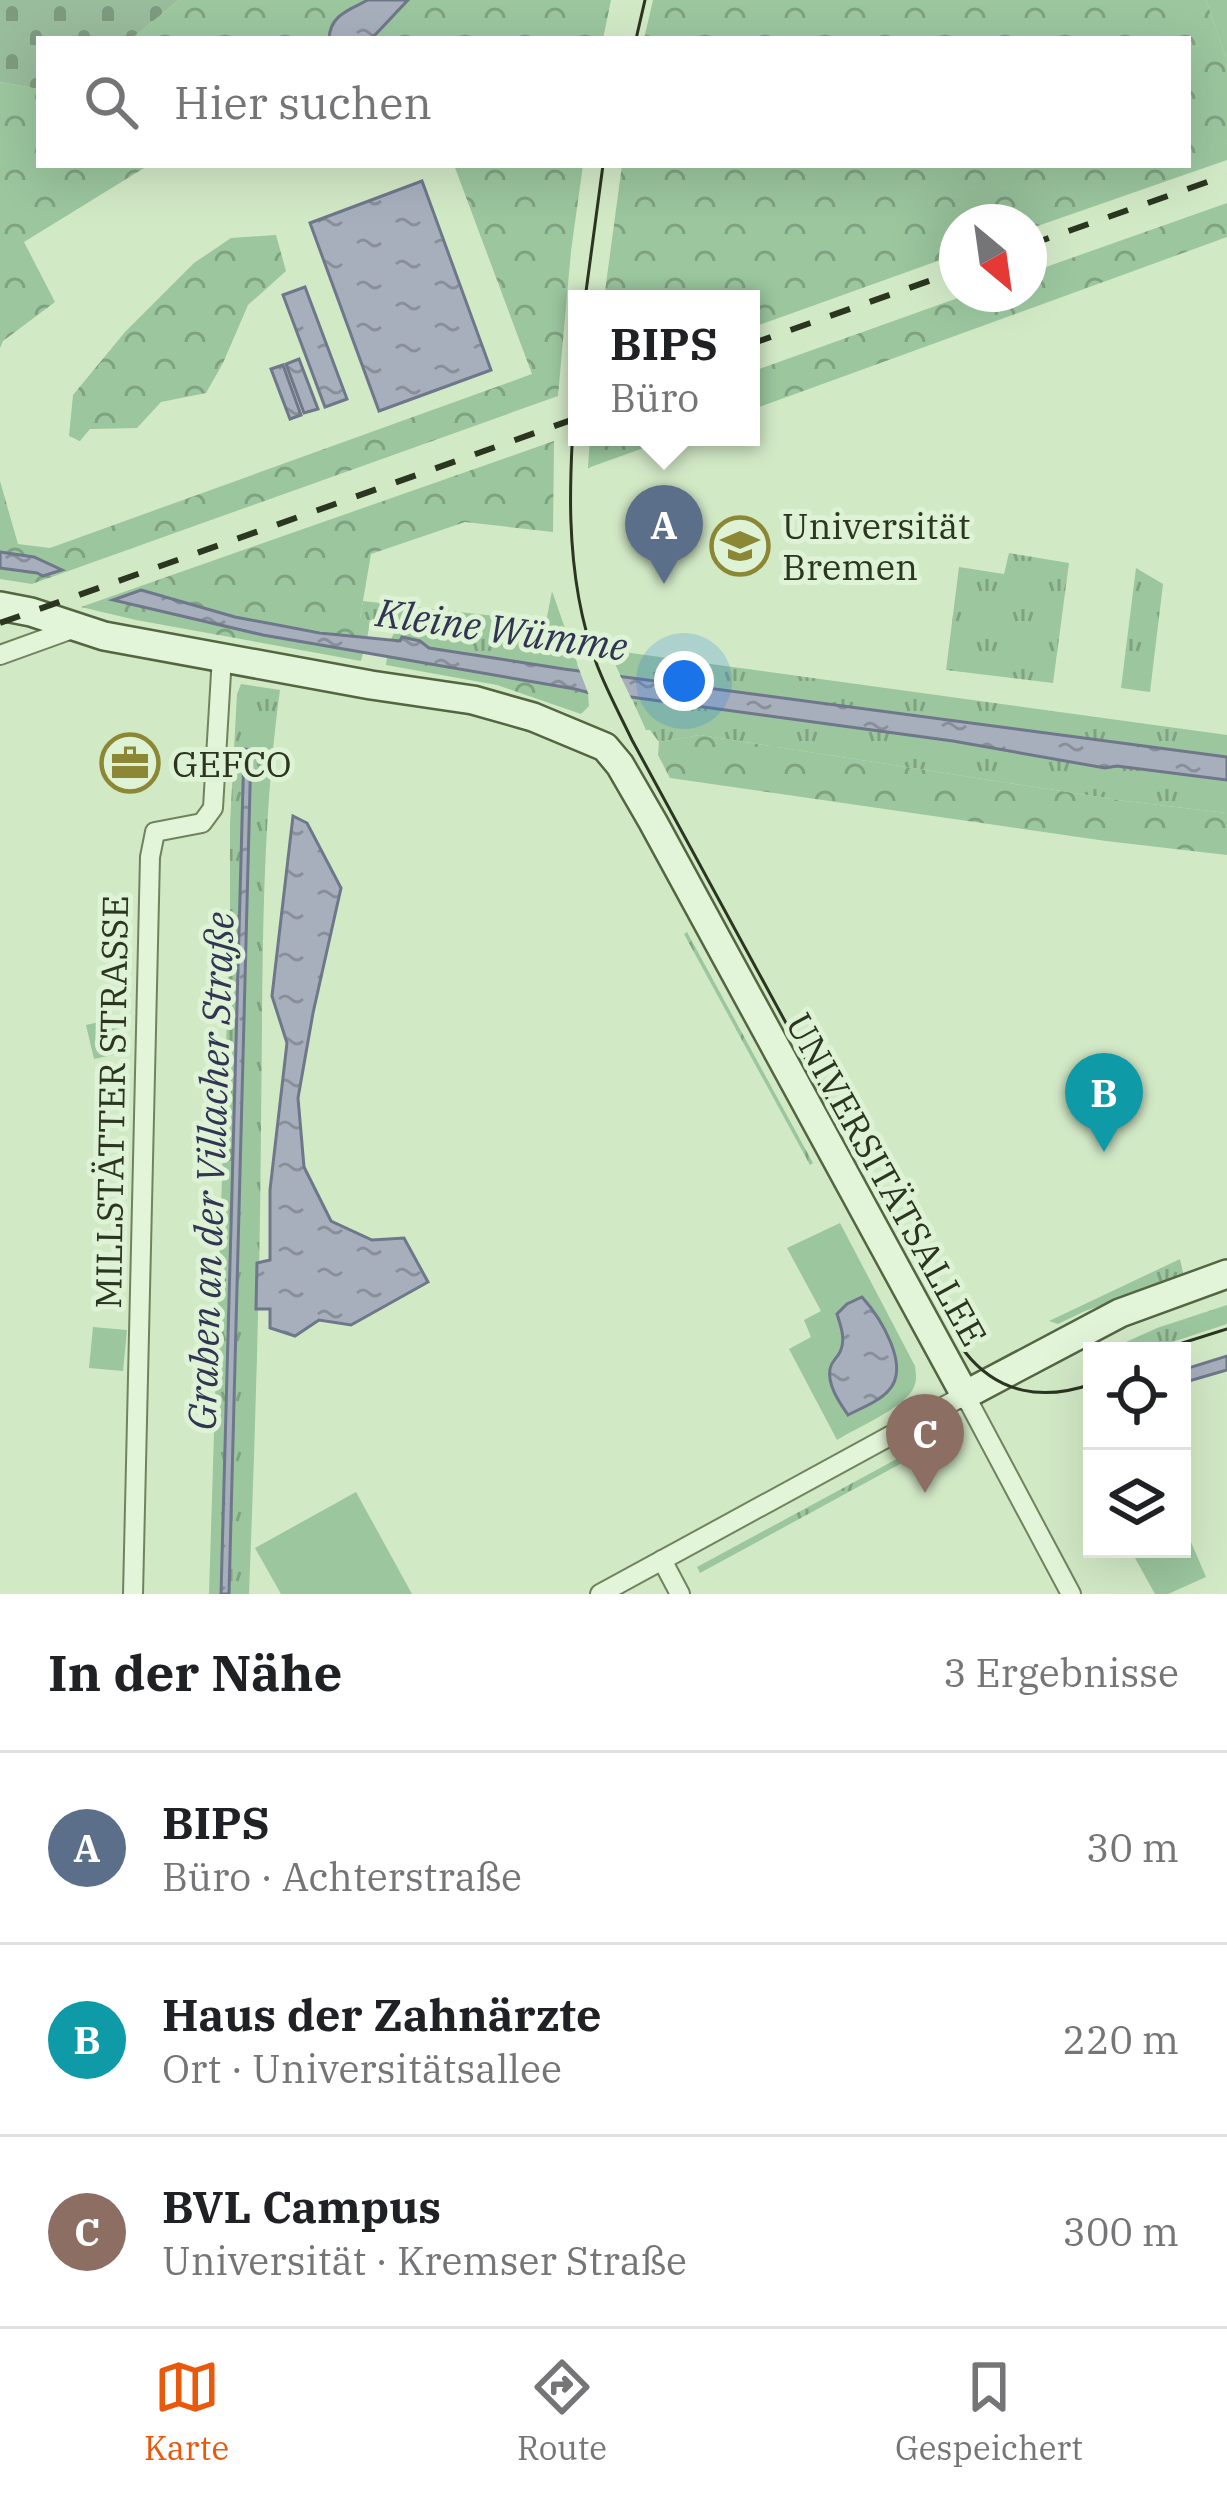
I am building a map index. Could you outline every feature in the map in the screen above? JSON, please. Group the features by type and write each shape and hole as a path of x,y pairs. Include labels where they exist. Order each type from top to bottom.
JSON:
{"street":[{"path":"0,606 104,636 221,656"},
{"path":"0,655 75,628"},
{"name":"UNIVERSITÄTSALLEE","path":"221,656 473,700 533,717 605,747 653,822 964,1395 1120,1313 1227,1274"},
{"name":"MILLSTÄTTER STRASSE","path":"133,1594 150,857 155,832 202,823 214,808 221,656"},
{"path":"600,1594 964,1395 1072,1594"},
{"path":"662,1560 680,1594"}],"green space":[{"path":"0,0 179,0 135,36 36,36 36,88 0,82"},
{"path":"179,0 368,0 337,19 329,36 135,36"},
{"path":"408,0 611,0 604,36 374,36"},
{"path":"653,0 1206,0 1227,61 1227,160 1047,223 1047,204 939,204 939,260 760,325 760,290 605,290 622,168 1191,168 1191,36 645,36"},
{"path":"1206,0 1227,0 1227,61"},
{"path":"0,82 36,88 36,168 144,168 24,242 55,302 0,348"},
{"path":"455,168 583,168 558,396 32,584 0,579 0,481 18,544 50,548 532,374"},
{"path":"1227,203 1227,237 1047,302 1047,267"},
{"path":"276,235 286,271 248,305 206,393 161,402 137,428 90,429 80,441 69,436 73,395 125,332 194,263 231,238"},
{"path":"939,305 939,312 1021,312 760,407 760,369"},
{"path":"554,441 553,532 465,522 371,554 360,618 370,621 367,639 235,617 164,595 117,601 363,653 361,661 81,607"},
{"path":"589,446 649,446 588,468"},
{"path":"1009,553 1069,563 1053,683 946,670 959,567 1004,574"},
{"path":"1136,568 1163,584 1150,692 1121,688"},
{"path":"552,591 580,671 429,648 403,638 390,641 403,625 360,619 363,601 546,622"},
{"path":"609,650 1227,735 1227,757 623,676"},
{"path":"387,657 575,689 588,693 589,706 581,714 497,685 386,665"},
{"path":"241,684 280,690 264,909 249,1594 209,1594 230,824"},
{"path":"631,697 953,741 1105,768 1227,780 1227,813 700,735 659,742 646,730"},
{"path":"700,735 1227,813 1227,855 670,778 658,755 659,742"},
{"path":"687,932 813,1163 810,1165 684,934"},
{"path":"117,1018 119,1028 111,1031 117,1054 94,1059 86,1025"},
{"path":"840,1223 915,1366 916,1377 901,1402 837,1440 789,1349 811,1337 804,1320 821,1311 787,1248"},
{"path":"1180,1259 1184,1277 1058,1324 1049,1321"},
{"path":"1227,1305 1227,1324 1172,1342 1126,1342"},
{"path":"93,1327 127,1330 123,1371 89,1368"},
{"path":"943,1434 946,1439 700,1573 697,1567"},
{"path":"356,1492 412,1594 281,1594 255,1548"},
{"path":"1191,1542 1206,1577 1168,1594 1155,1594 1135,1558 1191,1558"}],"water":[{"path":"368,0 408,0 374,36 329,36 337,19"},
{"path":"422,181 491,370 379,411 310,223"},
{"path":"305,287 347,399 325,407 283,295"},
{"path":"299,359 318,409 304,413 286,364"},
{"path":"283,365 301,415 290,419 271,369"},
{"path":"0,552 34,557 62,570 43,576 0,568"},
{"path":"141,590 235,617 320,633 400,641 402,637 429,648 564,669 1227,757 1227,780 1105,768 953,741 605,697 263,635 113,600"},
{"path":"244,749 251,750 229,1594 221,1594"},
{"path":"293,816 307,823 341,888 298,1098 304,1167 331,1221 372,1240 404,1238 428,1282 351,1325 319,1320 295,1336 270,1328 270,1309 256,1309 257,1263 270,1260 270,1190 287,1043 272,996"},
{"path":"862,1297 884,1329 897,1368 885,1394 848,1415 832,1387 830,1369 843,1342 837,1314"},
{"path":"1227,1356 1227,1370 1191,1380 1191,1367"}],"pier":[{"path":"577,664 617,669 634,704 590,698"}],"tram line":[{"path":"637,36 645,0"},
{"path":"586,290 603,168"},
{"path":"572,446 571,520 578,594 597,665 632,740 965,1352 992,1377 1023,1390 1056,1392 1083,1386"},
{"path":"1186,1342 1227,1329"}],"railway":[{"path":"1047,239 1227,175"},
{"path":"760,341 939,277"},
{"path":"0,623 568,421"}],"place":[{"name":"Universität Bremen","path":"740,546"},
{"name":"BIPS","path":"664,584"},
{"name":"GEFCO","path":"130,763"},
{"name":"Haus der Zahnärzte","path":"1104,1152"},
{"name":"BVL Campus","path":"925,1493"}],"water label":[{"name":"Kleine Wümme","path":"502,629"},
{"name":"Graben an der Villacher Straße","path":"210,1171"}]}
